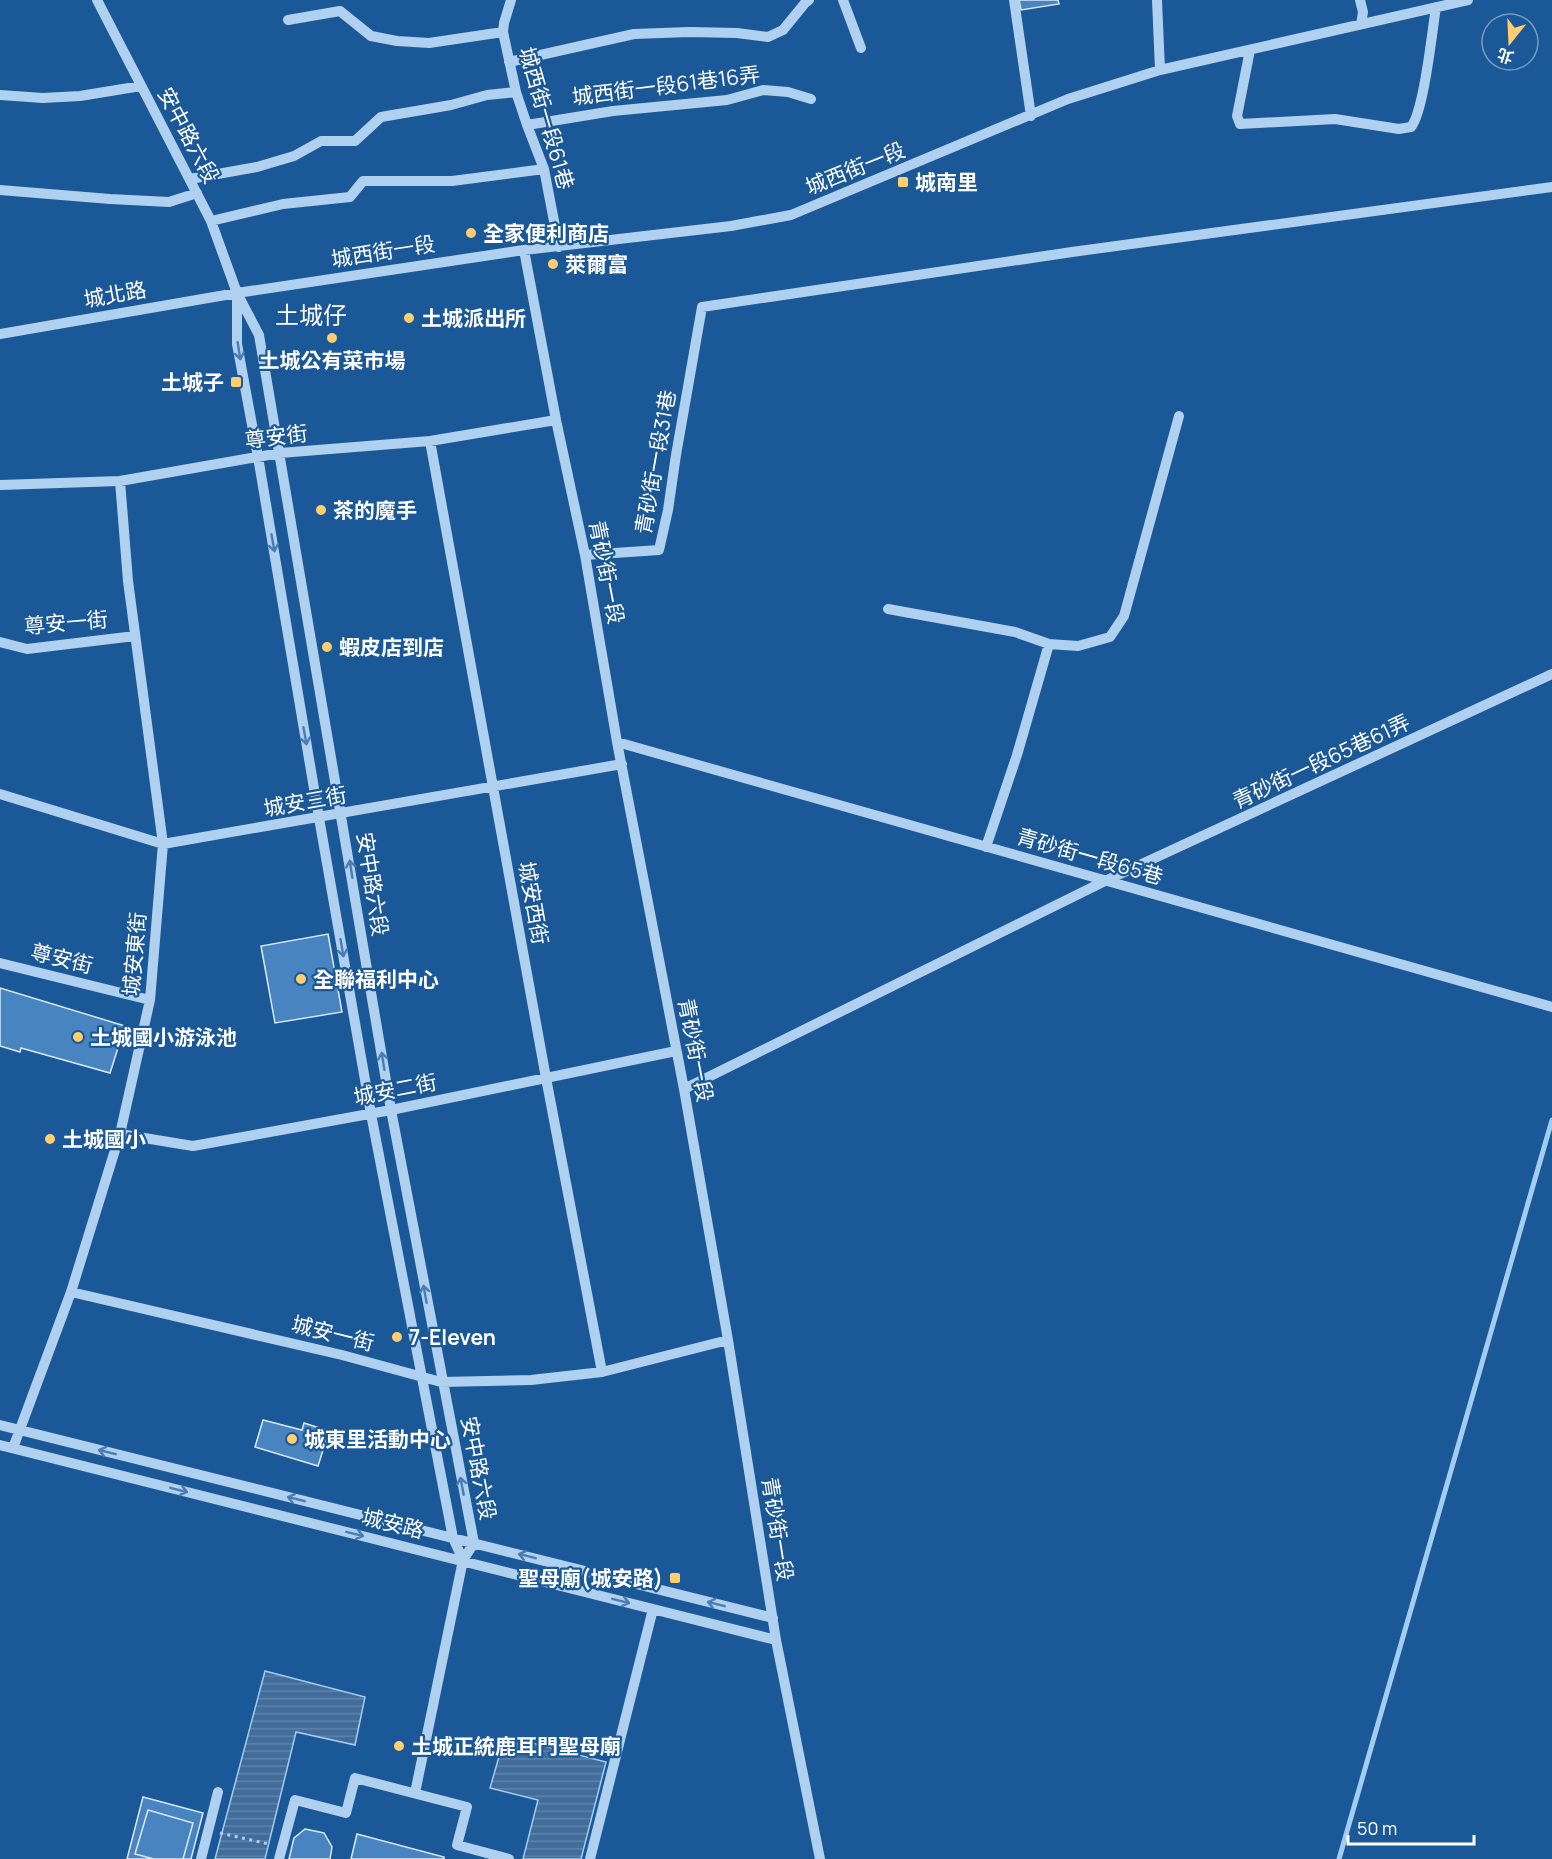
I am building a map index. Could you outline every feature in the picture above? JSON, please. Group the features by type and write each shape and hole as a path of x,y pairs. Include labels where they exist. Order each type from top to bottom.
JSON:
{"street":[{"name":"安中路六段","path":"97,0 211,221 237,293 259,335 391,1110 441,1382 474,1543 463,1560"},
{"name":"城西街一段61巷","path":"511,0 503,32 516,92 544,169 559,247"},
{"path":"509,62 634,34 737,33 768,37 783,30 810,0"},
{"path":"843,0 861,48"},
{"path":"1014,0 1031,116"},
{"path":"1156,0 1160,70"},
{"path":"1360,0 1363,12 1361,24"},
{"name":"城西街一段","path":"237,293 524,250 731,226 791,215 1068,99 1160,70 1361,24 1422,5 1436,8 1468,0"},
{"path":"1250,50 1238,116 1240,124 1335,119 1399,129 1411,127 1416,120 1420,104 1436,8"},
{"path":"288,20 340,11 371,36 397,41 429,43 503,32"},
{"path":"0,95 43,98 80,96 141,86"},
{"name":"城西街一段61巷16弄","path":"527,125 613,111 727,100 763,90 788,92 811,99"},
{"path":"190,179 267,164 294,156 321,141 356,141 381,117 451,105 487,94 516,92"},
{"path":"211,221 283,204 350,197 363,181 452,180 544,169"},
{"name":"青砂街一段31巷","path":"585,555 659,550 668,510 702,307 1072,252 1552,187"},
{"path":"0,190 169,202 197,193"},
{"name":"青砂街一段","path":"524,250 556,420 585,555 617,742 684,1089 728,1340 776,1640 820,1859"},
{"name":"安中路六段","path":"237,293 237,344 371,1114 453,1538 463,1560"},
{"name":"城北路","path":"0,334 237,293"},
{"path":"888,609 1015,632 1049,644 1078,646 1110,638 1124,616 1179,416"},
{"name":"尊安街","path":"0,485 120,481 280,453 430,441 556,420"},
{"name":"城安西街","path":"430,441 602,1372"},
{"name":"城安東街","path":"13,1448 71,1292 120,1134 150,1000 163,844 128,580 120,481"},
{"name":"尊安一街","path":"0,642 27,650 135,636"},
{"path":"987,847 1017,755 1049,644"},
{"name":"青砂街一段65巷61弄","path":"684,1089 1105,880 1552,674"},
{"name":"青砂街一段65巷","path":"617,742 1552,1007"},
{"name":"城安三街","path":"0,794 163,844 622,764"},
{"name":"尊安街","path":"0,963 150,1000"},
{"name":"城安二街","path":"120,1134 193,1146 371,1114 676,1051"},
{"name":"城安一街","path":"71,1292 342,1355 441,1382 531,1380 602,1372 728,1340"},
{"name":"城安路","path":"0,1425 773,1618"},
{"name":"城安路","path":"0,1445 776,1640"},
{"path":"415,1794 463,1560"},
{"path":"590,1859 653,1609"},
{"path":"279,1859 295,1800 346,1813 355,1778 467,1807 457,1845 509,1859"},
{"path":"201,1859 218,1792"}],"path":[{"path":"208,1830 282,1847"}],"water":[{"path":"265,1671 365,1697 355,1745 296,1732 265,1859 215,1859"},
{"path":"505,1736 606,1762 581,1859 523,1859 538,1800 490,1788"}],"building":[{"path":"1019,0 1058,0 1059,4 1021,10"},
{"name":"全聯福利中心","path":"328,934 342,1012 275,1023 261,946"},
{"path":"0,988 125,1026 110,1073 21,1048 20,1052 0,1046"},
{"name":"城東里活動中心","path":"263,1420 302,1430 304,1423 329,1431 318,1466 255,1447"},
{"path":"143,1797 203,1813 191,1859 127,1859"},
{"path":"148,1810 193,1823 183,1859 154,1859 135,1854"},
{"path":"305,1829 324,1833 332,1847 330,1859 289,1859 294,1838"},
{"path":"357,1834 444,1857 444,1859 351,1859"}],"waterway":[{"path":"1339,1859 1552,1120"}],"place":[{"name":"城南里","path":"903,182"},
{"name":"全家便利商店","path":"471,233"},
{"name":"萊爾富","path":"553,264"},
{"name":"土城派出所","path":"409,318"},
{"name":"土城公有菜市場","path":"332,338"},
{"name":"土城子","path":"236,382"},
{"name":"茶的魔手","path":"321,510"},
{"name":"蝦皮店到店","path":"327,647"},
{"name":"全聯福利中心","path":"301,979"},
{"name":"土城國小游泳池","path":"78,1037"},
{"name":"土城國小","path":"50,1139"},
{"name":"7-Eleven","path":"397,1337"},
{"name":"城東里活動中心","path":"292,1439"},
{"name":"聖母廟(城安路)","path":"675,1578"},
{"name":"土城正統鹿耳門聖母廟","path":"399,1746"}],"district":[{"name":"土城仔","path":"311,314"}]}
